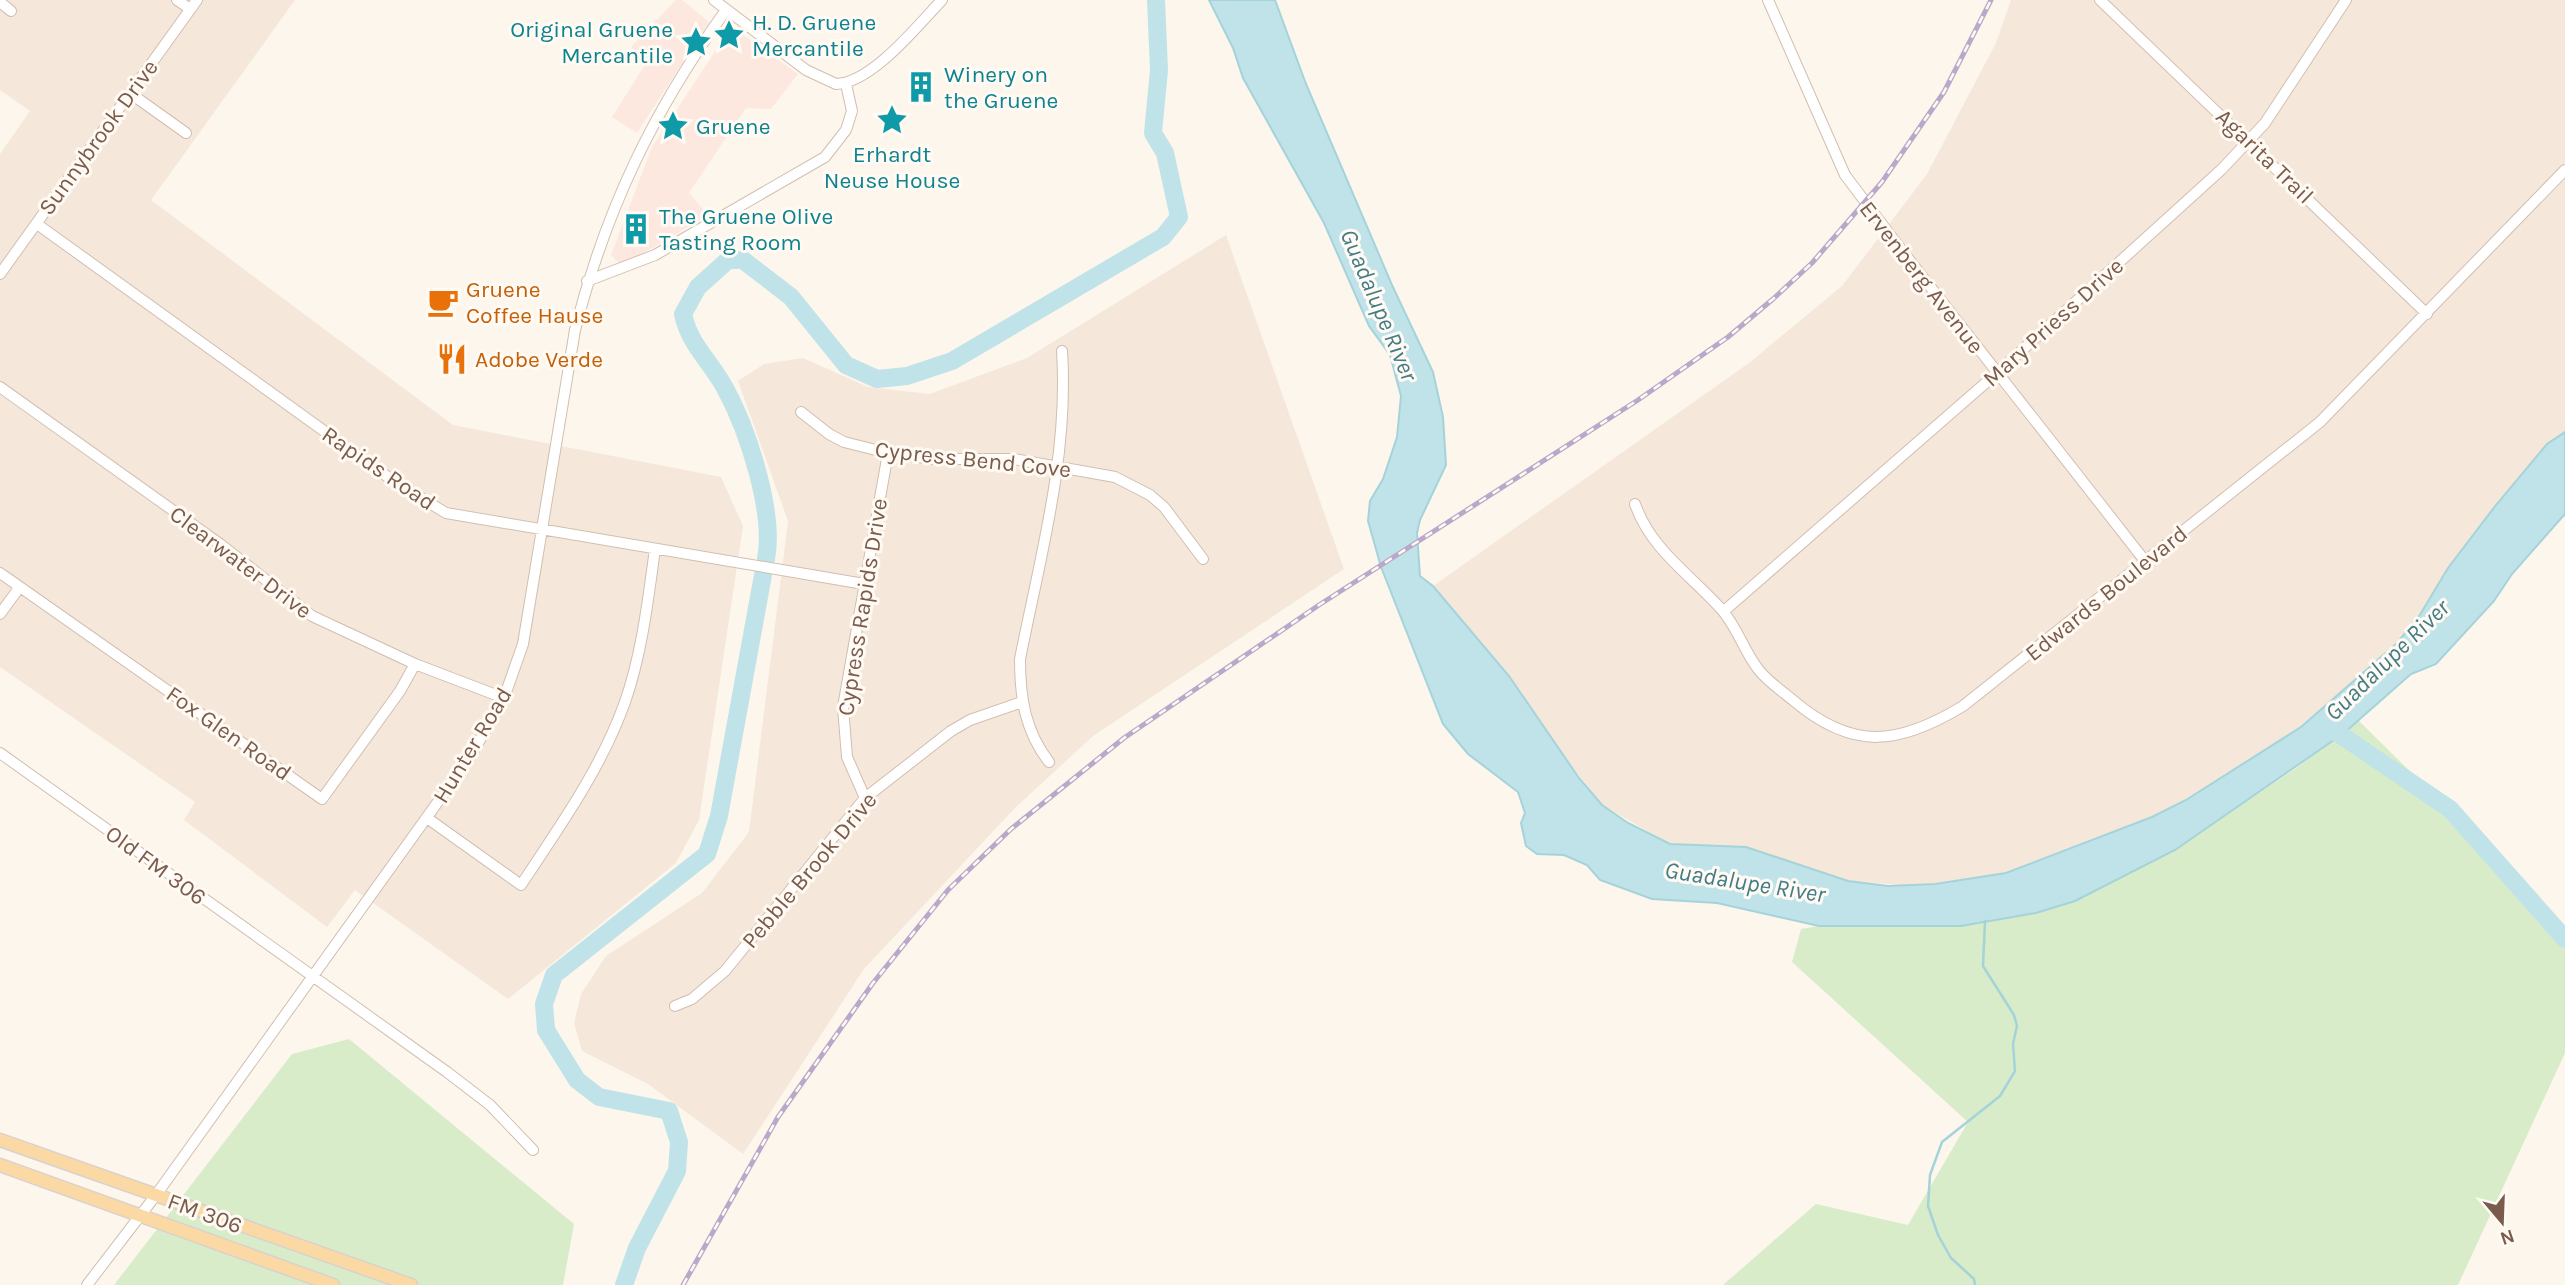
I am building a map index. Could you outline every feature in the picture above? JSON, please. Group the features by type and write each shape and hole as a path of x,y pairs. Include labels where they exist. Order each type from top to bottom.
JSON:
{"main road":[{"name":"FM 306","path":"0,1140 411,1285"},
{"name":"FM 306","path":"0,1165 140,1213 333,1285"}],"street":[{"path":"177,0 193,5"},
{"path":"714,0 811,73 824,80 846,84 877,65 942,0"},
{"name":"Ervenberg Avenue","path":"1768,0 1851,185 1877,214 1997,373 2145,561"},
{"name":"Agarita Trail","path":"2100,0 2427,314"},
{"name":"Mary Priess Drive","path":"1724,611 1997,373 2222,169 2277,106 2346,0"},
{"path":"0,2 11,11"},
{"name":"Sunnybrook Drive","path":"0,274 193,5"},
{"name":"Hunter Road","path":"86,1285 156,1195 427,818 470,757 504,698 523,644 575,330 587,281 638,151 675,83 726,9"},
{"path":"587,281 655,255 825,158 846,130 852,111 846,84"},
{"path":"130,93 186,133"},
{"name":"Edwards Boulevard","path":"1635,505 1650,536 1724,611 1758,670 1809,714 1847,734 1881,739 1913,731 1963,706 2320,422 2565,170"},
{"name":"Rapids Road","path":"37,224 411,492 446,513 864,584"},
{"path":"1049,762 1034,743 1022,702 1020,659 1058,467 1065,398 1062,351"},
{"name":"Clearwater Drive","path":"0,387 220,544 312,616 415,664 504,698"},
{"name":"Cypress Bend Cove","path":"801,412 844,442 888,453 932,459 1014,459 1115,477 1150,495 1164,507 1203,559"},
{"name":"Cypress Rapids Drive","path":"865,798 847,757 842,725 888,453"},
{"path":"427,818 522,885 581,794 610,739 638,654 656,549"},
{"name":"Fox Glen Road","path":"0,573 323,799 400,691 415,664"},
{"path":"0,614 19,588"},
{"name":"Pebble Brook Drive","path":"674,1006 692,999 725,971 865,798 961,726 1022,702"},
{"name":"Old FM 306","path":"0,753 447,1072 504,1119 533,1150"}],"shaded area":[{"path":"0,0 295,0 151,200 453,425 721,477 743,526 699,820 676,863 508,999 355,890 327,927 184,820 195,802 0,667 0,154 30,111 0,90"},
{"path":"676,0 682,0 709,22 637,133 612,117 646,63 631,47"},
{"path":"2011,0 2565,0 2565,432 2547,444 2496,505 2448,568 2418,618 2396,644 2301,727 2186,800 2152,817 2006,873 1915,886 1848,881 1746,847 1670,844 1602,805 1433,586 1749,363 1842,286 1927,174 1996,43"},
{"path":"735,29 798,74 771,109 746,108 689,193 708,215 632,260 619,263 611,255 652,147 728,32"},
{"path":"1226,235 1344,569 1093,736 1015,808 864,969 743,1154 648,1084 582,1051 574,1023 581,994 606,956 702,893 749,832 788,521 738,381 764,364 803,358 868,387 930,394 1027,358"}],"green space":[{"path":"2358,720 2440,801 2565,946 2565,1053 2458,1285 1723,1285 1816,1204 1908,1225 1968,1122 1792,962 1801,929 1819,926 1961,926 2036,913 2075,901 2175,850 2299,766"},
{"path":"349,1039 574,1224 563,1285 114,1285 292,1054"}],"water":[{"name":"Guadalupe River","path":"1209,0 1275,0 1306,84 1392,285 1433,372 1443,417 1446,465 1420,520 1417,533 1420,576 1433,586 1509,676 1579,778 1602,805 1628,823 1670,844 1746,847 1848,881 1888,886 1935,884 2006,873 2152,817 2186,800 2301,727 2396,644 2418,618 2448,568 2496,505 2547,444 2565,432 2565,514 2512,574 2494,601 2436,664 2411,674 2344,733 2175,850 2075,901 2036,913 1961,926 1819,926 1717,903 1652,899 1600,880 1587,865 1564,855 1537,854 1526,846 1521,823 1525,813 1518,792 1468,754 1443,724 1381,567 1368,521 1370,501 1383,479 1397,437 1401,396 1390,355 1369,326 1324,223 1243,78 1233,48"}],"waterway":[{"path":"766,559 767,519 758,472 750,448 734,406 690,335 683,314 698,287 728,260 743,260 791,297 846,365 877,379 907,376 952,361 1163,237 1179,217 1165,153 1153,133 1159,70 1156,0"},
{"path":"624,1285 637,1248 677,1171 679,1142 669,1111 599,1097 577,1080 546,1030 544,1004 554,975 707,854 719,816 763,575"},
{"name":"Guadalupe River","path":"2323,723 2450,809 2565,939"},
{"path":"1975,1285 1974,1279 1951,1258 1938,1235 1928,1206 1930,1175 1942,1142 2000,1096 2015,1071 2013,1044 2017,1026 2014,1015 1983,966 1985,921"}],"railway":[{"path":"683,1285 778,1117 873,983 948,890 1011,829 1124,738 1319,605 1638,400 1728,337 1773,299 1812,263 1882,182 1944,92 1991,0"}],"place":[{"name":"H. D. Gruene Mercantile","path":"729,35"},
{"name":"Original Gruene Mercantile","path":"696,42"},
{"name":"Winery on the Gruene","path":"921,87"},
{"name":"Erhardt Neuse House","path":"892,120"},
{"name":"Gruene","path":"673,126"},
{"name":"The Gruene Olive Tasting Room","path":"636,229"},
{"name":"Gruene Coffee Hause","path":"443,302"},
{"name":"Adobe Verde","path":"452,359"}]}
